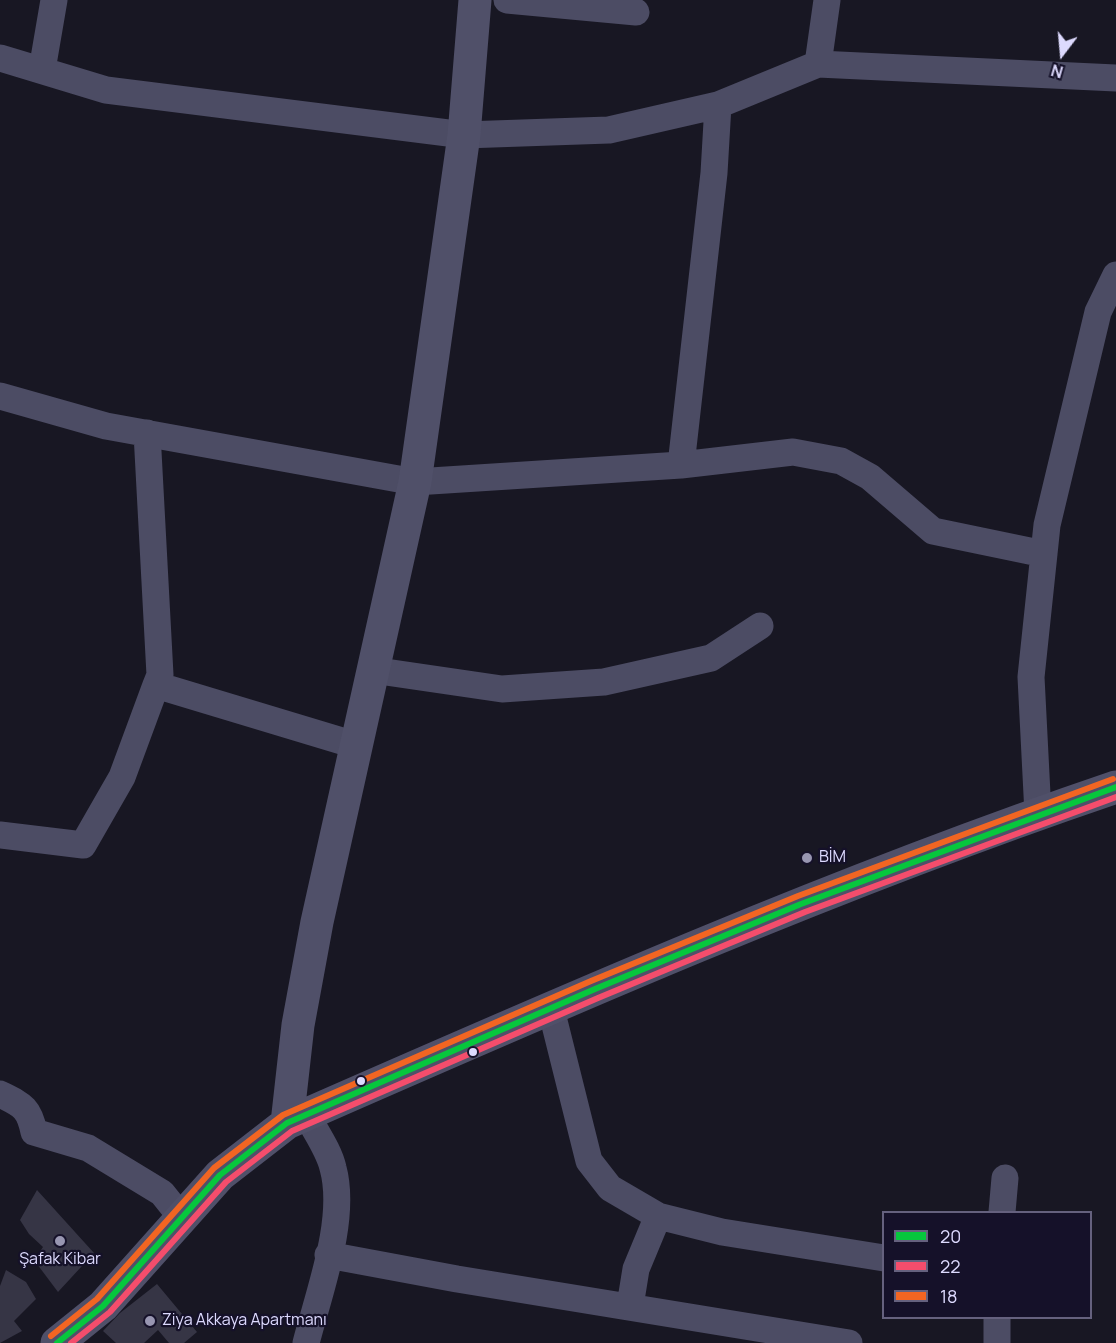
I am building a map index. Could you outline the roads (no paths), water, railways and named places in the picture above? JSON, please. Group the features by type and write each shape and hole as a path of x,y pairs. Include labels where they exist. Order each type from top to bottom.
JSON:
{"main road":[{"path":"297,1119 298,1025 355,745 415,482 464,135 475,0"},
{"path":"57,1343 102,1306 220,1175 297,1119 758,920 1038,814 1116,787"}],"street":[{"path":"42,70 54,0"},
{"path":"507,0 636,12"},
{"path":"818,64 826,0"},
{"path":"0,58 106,90 464,135 609,130 718,105 818,64 1116,78"},
{"path":"681,465 714,173 718,105"},
{"path":"1038,814 1031,677 1047,525 1098,312 1116,275"},
{"path":"0,396 106,426 415,482 681,465 793,452 841,460 870,477 933,531 1044,554"},
{"path":"0,835 83,845 122,777 160,675 147,433"},
{"path":"372,670 502,689 604,682 711,658 760,626"},
{"path":"156,685 355,745"},
{"path":"551,1009 589,1161 610,1188 658,1216 722,1232 882,1258"},
{"path":"0,1094 20,1104 30,1114 34,1132 88,1148 162,1193 182,1218"},
{"path":"297,1119 333,1167 338,1199 328,1255 306,1343"},
{"path":"1002,1211 1005,1178"},
{"path":"630,1306 636,1269 658,1216"},
{"path":"328,1255 457,1279 849,1343"},
{"path":"997,1319 997,1343"}],"place":[{"name":"BİM","path":"807,858"},
{"name":"Şafak Kibar","path":"60,1241"},
{"name":"Ziya Akkaya Apartmanı","path":"150,1321"}]}
